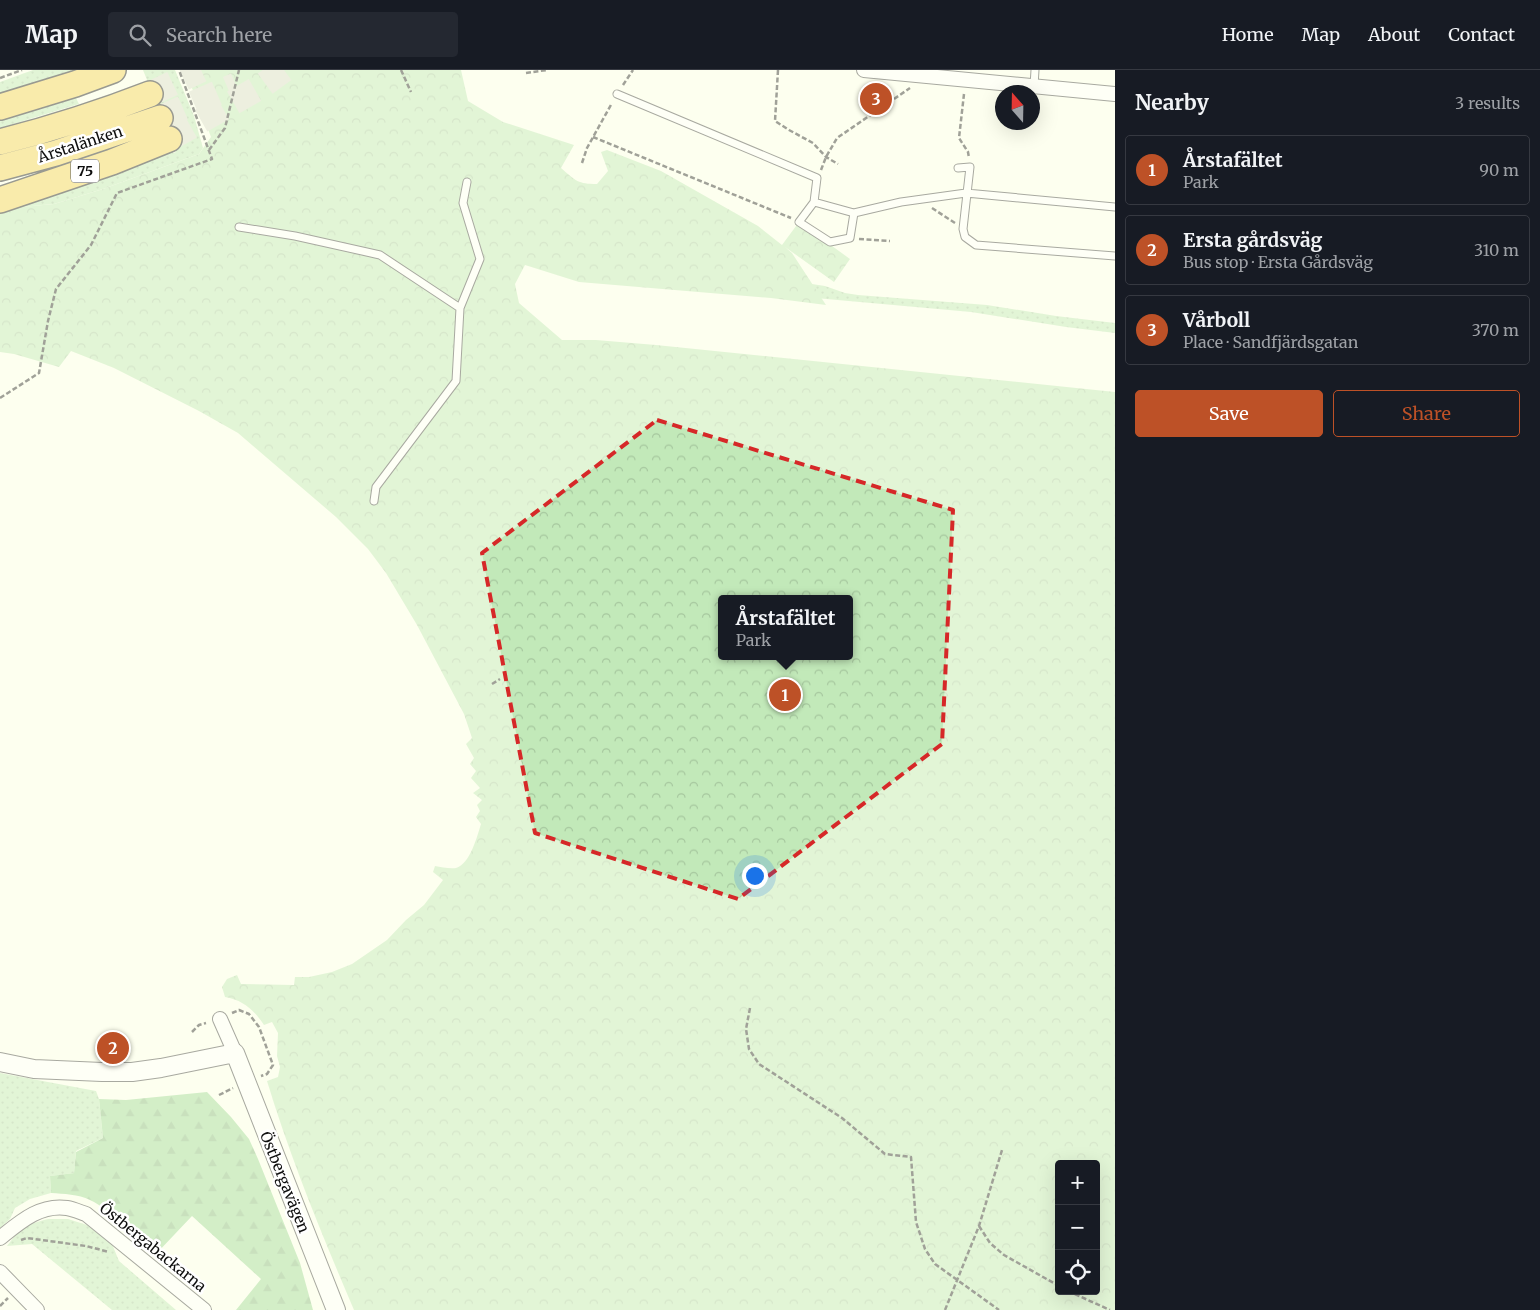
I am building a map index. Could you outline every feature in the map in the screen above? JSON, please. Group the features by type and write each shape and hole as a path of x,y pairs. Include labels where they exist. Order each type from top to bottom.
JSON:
{"highway":[{"path":"0,107 113,70"},
{"name":"Årstalänken","path":"0,142 48,130 150,94"},
{"name":"Årstalänken","path":"0,168 165,128 112,162 0,200"}],"street":[{"path":"864,70 926,76 965,75 1028,85"},
{"path":"1040,87 1115,94"},
{"path":"0,1062 34,1069 102,1072 162,1068 234,1053 220,1019"},
{"name":"Östbergavägen","path":"234,1053 336,1310"},
{"name":"Östbergabackarna","path":"2,1236 34,1212 52,1208 67,1208 86,1214 204,1310"},
{"path":"0,1272 37,1310"}],"lane":[{"path":"1034,85 1035,70"},
{"path":"617,94 817,178 814,202 799,222 830,242 850,238 854,213"},
{"path":"958,168 970,167 963,229 966,237 976,245 1115,256"},
{"path":"374,501 376,487 456,381 460,308 480,258 463,203 467,182"},
{"path":"814,202 854,213 901,202 966,193 1115,207"},
{"path":"239,227 294,236 380,254 460,308"}],"path":[{"path":"0,78 22,70"},
{"path":"0,398 39,373 56,289 91,245 117,193 212,159 179,70"},
{"path":"208,150 225,128 239,70"},
{"path":"401,70 411,92"},
{"path":"526,73 547,70"},
{"path":"582,163 593,137 633,70"},
{"path":"778,70 775,121 813,143 826,157 838,164"},
{"path":"965,75 959,138 968,152 970,167"},
{"path":"817,178 836,138 891,102 926,76"},
{"path":"593,137 799,222"},
{"path":"918,199 963,229"},
{"path":"850,238 890,241"},
{"path":"492,684 500,679"},
{"path":"750,1008 746,1029 749,1049 759,1064 842,1118 886,1154 911,1157 916,1222 926,1248 935,1264 999,1310"},
{"path":"192,1032 199,1025 220,1019 239,1010 250,1014 259,1027 273,1066"},
{"path":"946,1310 979,1226 1002,1150"},
{"path":"979,1226 990,1242 1004,1255 1055,1284"},
{"path":"2,1236 9,1243 27,1238 86,1246 115,1254"},
{"path":"1077,1295 1110,1310"}],"highlighted area":[{"path":"657,420 953,510 942,744 738,899 535,833 482,553"}],"green space":[{"path":"33,70 81,70 0,95 0,82"},
{"path":"143,70 175,70 194,116 203,148 199,154 103,189 54,204 10,208 172,149 173,153 176,152"},
{"path":"185,70 461,70 468,101 503,122 574,145 561,168 577,181 597,184 608,171 601,152 607,150 661,171 758,226 782,245 799,222 850,259 834,282 785,247 792,253 826,305 771,298 579,282 525,265 515,284 519,303 562,340 596,340 656,345 1115,392 1115,1310 354,1310 286,1140 267,1081 278,1077 280,1067 277,1056 278,1033 272,1022 264,1025 248,1006 225,997 222,987 227,979 237,975 241,984 294,985 295,977 309,977 332,972 352,964 387,940 424,905 443,880 433,872 435,866 456,868 461,865 469,856 481,824 476,817 480,811 477,805 482,800 473,793 480,788 471,778 476,771 470,764 474,758 466,744 472,738 464,714 417,625 386,573 368,549 336,517 238,433 114,368 71,351 59,367 14,354 0,352 0,211 10,208 54,204 103,189 199,154 211,137"},
{"path":"76,98 79,104 0,128 0,112 49,99"},
{"path":"766,277 825,286 858,295 987,305 1115,323 1115,333 971,312 793,296"},
{"path":"0,1073 96,1091 99,1099 103,1138 76,1151 74,1173 50,1176 51,1193 30,1199 15,1208 10,1219 0,1228"},
{"path":"207,1092 249,1139 300,1263 313,1310 236,1310 261,1279 192,1216 156,1254 115,1217 90,1200 71,1195 51,1193 50,1176 74,1173 76,1152 103,1138 99,1099 126,1100"},
{"path":"48,1219 68,1219 87,1225 112,1244 119,1261 176,1310 112,1310 32,1244 7,1246 24,1228"}],"tunnel":[{"path":"150,94 201,70"},
{"path":"169,139 262,86 284,70"},
{"path":"160,118 236,85"}],"place":[{"name":"Vårboll","path":"876,99"},
{"name":"Årstafältet","path":"785,695"},
{"name":"Ersta gårdsväg","path":"113,1048"}]}
